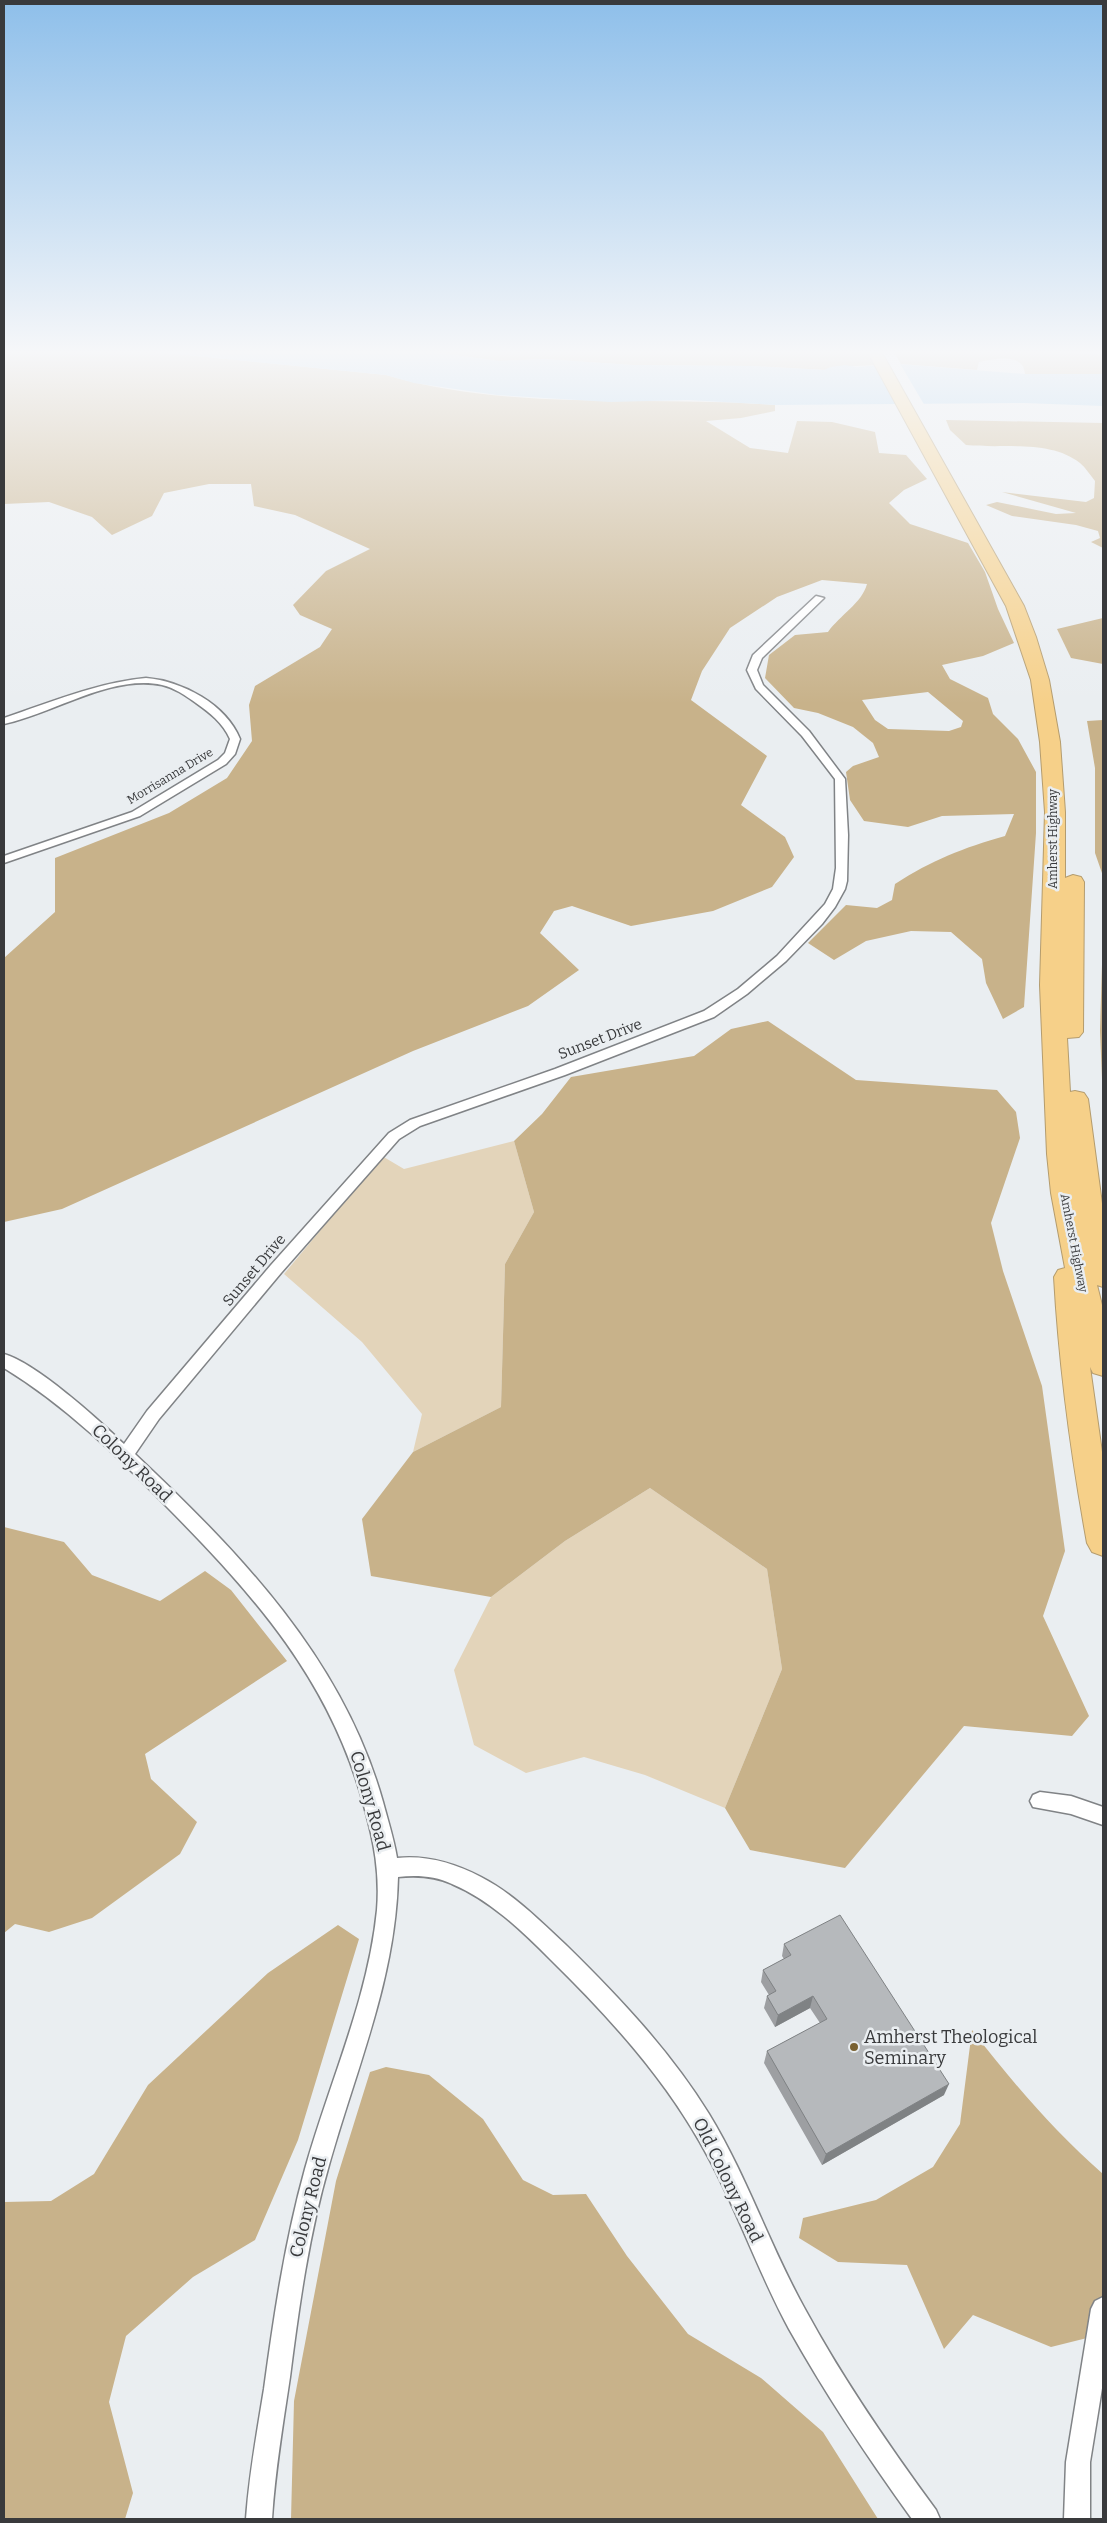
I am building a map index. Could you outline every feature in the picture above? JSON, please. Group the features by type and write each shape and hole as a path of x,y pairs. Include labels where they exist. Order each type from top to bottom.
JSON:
{"highway":[{"name":"Amherst Highway","path":"945,469 1015,606 1040,680 1050,742 1055,812 1052,985 1064,1193 1088,1308 1103,1365"},
{"name":"Amherst Highway","path":"957,469 1027,609 1040,640 1064,718 1073,787 1072,1065 1077,1124 1088,1201 1103,1277"},
{"path":"1064,1193 1071,1343 1087,1464 1103,1543"}],"street":[{"name":"Sunset Drive","path":"125,1456 153,1414 276,1269 394,1136 415,1123 570,1068 709,1014 728,1004 767,972 826,911 834,899 842,876 840,779 835,769 795,722 760,688 752,670 757,657 819,598"},
{"name":"Morrisanna Drive","path":"4,721 119,684 156,681 184,690 226,723 235,739 230,754 222,762 150,807 114,823 4,860"},
{"name":"Colony Road","path":"4,1360 59,1395 228,1556 257,1588 290,1632 321,1680 348,1728 363,1764 385,1842 388,1868 384,1938 374,1980 317,2167 292,2267 259,2519"},
{"path":"1040,1801 1071,1805 1103,1816"},
{"name":"Old Colony Road","path":"388,1868 415,1865 441,1870 472,1884 502,1902 529,1923 597,1990 659,2061 692,2107 716,2148 792,2310 842,2396 928,2519"},
{"path":"1077,2519 1078,2462 1103,2309"}],"shaded area":[{"path":"4,469 918,469 927,479 904,490 889,503 910,524 968,543 985,572 998,609 1014,643 983,656 942,665 950,679 988,698 993,714 1018,739 1036,772 1036,833 1024,1007 1003,1019 986,983 982,959 951,932 911,931 866,941 834,960 808,943 846,905 877,908 892,900 895,884 922,868 961,850 1005,836 1014,814 942,816 908,827 864,821 850,800 846,772 853,766 879,757 873,743 853,727 818,713 794,708 765,678 769,655 795,635 828,632 856,603 867,584 822,580 777,597 730,628 702,671 691,700 767,756 741,805 785,837 794,857 772,887 713,911 631,926 572,906 554,911 540,933 579,970 528,1006 413,1051 62,1209 4,1222 4,958 55,912 55,858 169,813 227,778 252,741 249,705 255,686 320,647 332,629 300,615 293,605 326,571 370,549 295,515 254,506 251,484 209,484 164,493 152,516 112,535 92,517 49,502 4,504","holes":["928,692 963,721 961,727 949,731 888,729 875,720 862,700"]},
{"path":"1086,469 1103,469 1103,548 1091,542 1100,538 1098,531 1076,525 1012,516 986,505 997,502 1056,514 1076,513 1002,492 1086,502 1094,498 1095,481"},
{"path":"1103,618 1103,664 1071,658 1057,629"},
{"path":"1103,720 1103,876 1095,853 1095,768 1087,721"},
{"path":"1103,931 1103,1103 1100,1031"},
{"path":"768,1021 856,1080 997,1090 1016,1112 1020,1138 991,1223 1003,1271 1042,1386 1065,1551 1043,1616 1089,1716 1072,1736 964,1726 845,1868 750,1850 725,1808 782,1669 767,1569 650,1488 565,1541 491,1597 371,1576 362,1519 413,1452 501,1407 505,1264 534,1212 514,1141 542,1114 571,1077 694,1056 731,1029"},
{"path":"514,1141 534,1212 505,1264 501,1407 413,1452 422,1414 362,1342 284,1274 382,1156 404,1169"},
{"path":"650,1488 767,1569 782,1669 725,1808 645,1775 584,1757 526,1773 474,1745 454,1670 491,1597 565,1541"},
{"path":"4,1527 64,1542 92,1575 160,1601 205,1571 231,1590 287,1661 145,1754 151,1779 197,1822 180,1854 92,1918 49,1932 15,1924 4,1933"},
{"path":"338,1925 359,1939 298,2140 255,2240 193,2277 126,2336 109,2402 133,2493 125,2519 4,2519 4,2202 51,2201 94,2174 148,2085 268,1973"},
{"path":"972,2030 1034,2105 1103,2174 1103,2334 1051,2347 973,2315 944,2349 907,2265 838,2262 799,2238 803,2218 876,2200 933,2167 960,2124"},
{"path":"386,2067 429,2075 483,2119 523,2180 553,2195 586,2194 627,2256 688,2334 761,2378 823,2432 878,2519 291,2519 294,2401 336,2181 370,2072"}],"building":[{"name":"Amherst Theological Seminary","path":"840,1915 949,2084 826,2154 767,2051 827,2019 813,1996 778,2015 767,1996 776,1991 763,1970 791,1955 784,1944"}],"place":[{"name":"Amherst Theological Seminary","path":"854,2047"}]}
